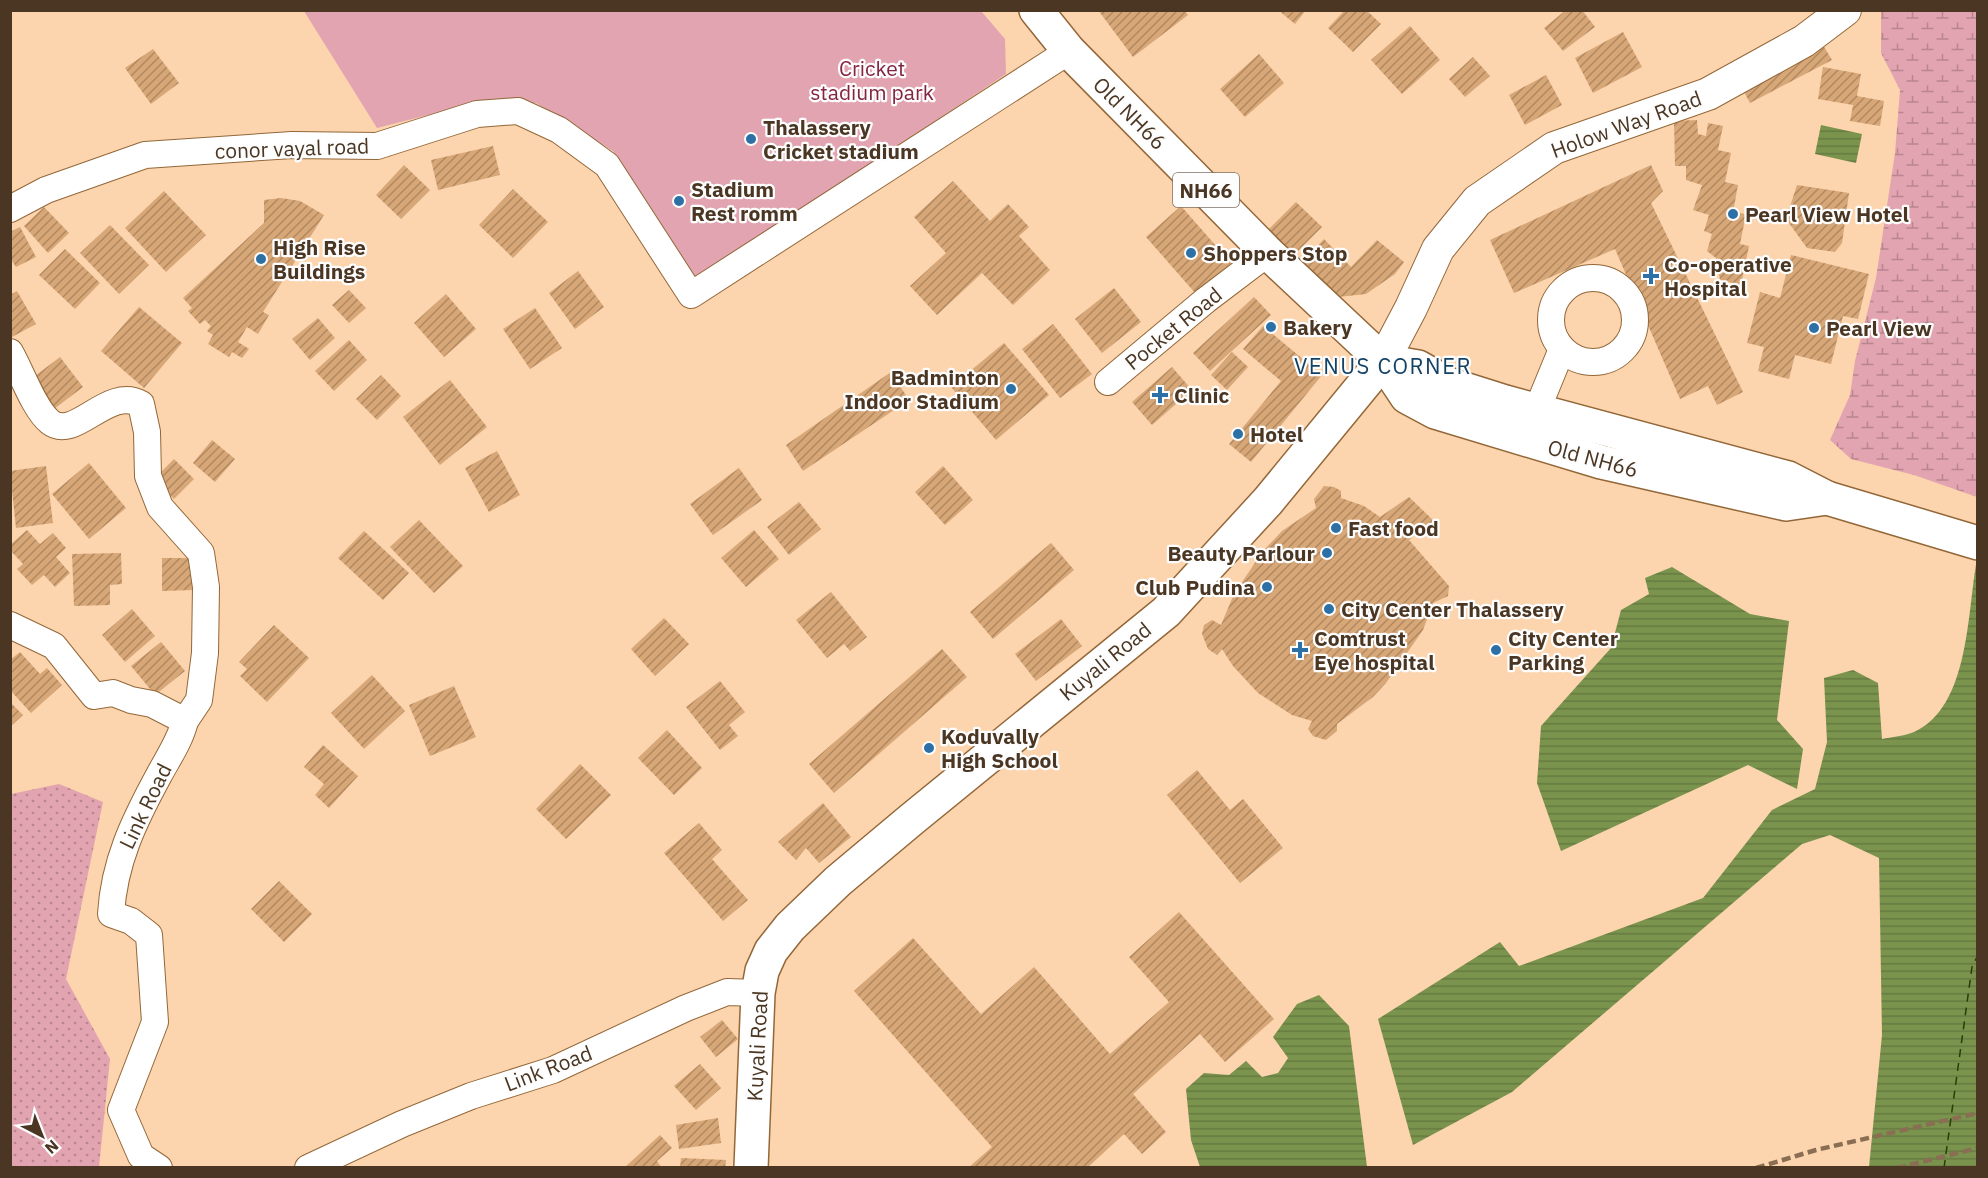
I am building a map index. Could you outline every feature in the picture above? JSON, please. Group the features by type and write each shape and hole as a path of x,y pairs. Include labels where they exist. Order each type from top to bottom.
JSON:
{"main road":[{"name":"Old NH66","path":"1036,10 1069,51 1268,254 1383,361 1407,397 1420,404 1519,438 1601,462 1786,504 1827,498"},
{"name":"Old NH66","path":"1383,361 1418,367 1448,384 1537,410 1788,478 1827,498 1977,543"},
{"name":"Kuyali Road","path":"751,1167 758,993 762,971 771,951 790,927 838,881 1166,612 1268,501 1383,361"}],"street":[{"name":"Holow Way Road","path":"1383,361 1438,249 1477,201 1554,148 1708,94 1804,41 1845,10"},
{"name":"conor vayal road","path":"10,209 46,190 145,155 292,146 377,146 477,114 518,111 559,130 607,165 691,295 1069,51"},
{"name":"Pocket Road","path":"1108,382 1206,300 1268,254"},
{"path":"1537,410 1562,349"},
{"path":"10,352 39,407 51,423 69,426 112,402 132,399 141,404 147,432 148,476 160,507 201,553 206,587 205,653 199,700 185,721 152,704 131,700 113,693 94,696 54,646 10,625"},
{"name":"Link Road","path":"159,1167 141,1156 121,1110 154,1023 149,935 131,921 111,914 119,860 130,830 172,752 185,721"},
{"name":"Link Road","path":"308,1167 402,1124 471,1096 553,1070 686,1008 727,992 758,993"}],"green space":[{"name":"Thalassery Cricket stadium","path":"304,11 981,11 1005,39 1006,74 695,280 613,151 536,103 479,102 377,128"},
{"path":"1881,11 1977,11 1977,497 1914,475 1851,459 1830,440 1850,395 1855,361 1876,278 1895,153 1900,90 1881,53"},
{"path":"59,784 103,802 66,979 110,1059 99,1167 11,1167 11,794"}],"shaded area":[{"path":"1821,125 1862,134 1856,163 1815,154"},
{"path":"1977,559 1977,1167 1869,1167 1882,1035 1879,858 1830,835 1802,844 1512,1092 1413,1145 1378,1019 1500,942 1519,966 1703,898 1772,810 1815,789 1827,742 1824,678 1853,670 1878,683 1882,739 1914,732 1932,720 1946,702 1963,656"},
{"path":"1672,567 1750,614 1789,621 1777,720 1803,749 1797,789 1748,765 1561,851 1537,783 1541,726 1611,648 1621,610 1649,594 1645,578"},
{"path":"1319,995 1349,1026 1367,1167 1200,1167 1191,1140 1186,1089 1204,1073 1229,1075 1246,1061 1262,1077 1278,1073 1288,1058 1273,1037 1297,1004"}],"building":[{"path":"1098,10 1184,10 1188,15 1133,57"},
{"path":"1278,10 1306,10 1295,24"},
{"path":"1345,10 1366,10 1381,24 1353,52 1328,28"},
{"path":"1566,10 1582,10 1595,27 1563,51 1544,28"},
{"path":"1410,26 1440,60 1402,94 1371,60"},
{"path":"1623,32 1642,67 1593,93 1575,58"},
{"path":"1823,45 1832,60 1750,103 1742,88"},
{"path":"153,49 179,83 151,104 125,68"},
{"path":"1259,54 1284,83 1245,117 1220,89"},
{"path":"1473,57 1490,76 1465,97 1449,79"},
{"path":"1823,67 1861,74 1857,96 1884,101 1880,126 1850,121 1853,105 1818,99"},
{"path":"1546,75 1562,105 1525,125 1509,95"},
{"path":"1697,120 1698,134 1706,136 1708,123 1723,126 1718,150 1731,153 1725,182 1738,185 1733,212 1746,214 1740,244 1749,246 1741,285 1720,280 1716,258 1707,251 1712,234 1704,231 1709,215 1693,210 1702,185 1686,180 1686,166 1675,166 1674,121"},
{"path":"493,146 500,175 438,190 431,160"},
{"path":"404,165 430,190 401,219 376,195"},
{"path":"1651,165 1663,191 1651,203 1743,392 1717,405 1708,386 1680,399 1615,249 1514,293 1490,240"},
{"path":"953,181 990,221 1008,204 1029,227 1019,236 1050,270 1013,305 982,273 937,315 910,286 946,253 914,217"},
{"path":"1797,185 1849,193 1842,243 1835,252 1807,248 1786,219"},
{"path":"513,189 548,222 513,258 479,225"},
{"path":"164,191 206,235 166,272 125,228"},
{"name":"High Rise Buildings","path":"281,198 300,201 324,215 263,312 269,315 258,334 247,327 238,342 249,349 242,358 232,352 229,357 208,344 213,335 207,331 211,326 205,320 200,324 188,311 192,308 183,298 264,223 264,200"},
{"path":"1296,202 1322,227 1291,258 1266,232"},
{"path":"1181,206 1231,263 1196,294 1146,237"},
{"path":"44,207 69,233 48,253 24,226"},
{"path":"110,225 149,265 119,294 80,253"},
{"path":"20,227 36,257 16,267 10,258 10,232"},
{"path":"1324,239 1351,267 1377,240 1404,262 1395,274 1366,294 1338,297 1301,264"},
{"path":"65,249 100,283 75,309 39,275"},
{"path":"1791,255 1869,274 1858,319 1843,316 1831,364 1795,355 1789,379 1758,371 1764,347 1747,343 1760,292 1780,298"},
{"path":"578,271 604,307 575,329 549,293"},
{"path":"1114,288 1141,322 1102,353 1075,319"},
{"path":"349,290 366,308 349,323 332,305"},
{"path":"17,291 36,324 10,338 10,295"},
{"path":"446,294 476,329 444,357 414,323"},
{"path":"1254,297 1271,315 1210,371 1193,353"},
{"path":"139,307 182,343 144,388 101,351"},
{"path":"535,308 562,348 530,369 503,329"},
{"path":"318,318 335,338 310,360 292,339"},
{"path":"1053,324 1092,374 1060,398 1022,349"},
{"path":"1263,326 1322,375 1251,462 1229,444 1281,381 1243,349"},
{"path":"349,340 367,360 334,391 315,371"},
{"path":"1004,343 1049,395 996,440 951,387"},
{"path":"1232,352 1248,367 1227,390 1211,375"},
{"path":"60,357 83,387 54,409 31,379"},
{"path":"1172,367 1192,390 1152,425 1132,402"},
{"path":"891,372 909,400 803,471 786,445"},
{"path":"381,375 401,396 377,420 356,399"},
{"path":"450,380 487,427 440,465 403,417"},
{"path":"212,440 235,459 215,482 193,463"},
{"path":"497,451 520,495 489,512 465,468"},
{"path":"174,459 194,479 174,499 154,479"},
{"path":"89,463 126,508 89,539 52,494"},
{"path":"46,466 53,523 16,528 10,471"},
{"path":"943,466 973,500 945,525 915,492"},
{"path":"739,468 762,500 713,535 690,504"},
{"name":"City Center Thalassery","path":"1324,486 1334,487 1341,491 1341,498 1364,506 1380,517 1409,497 1434,521 1409,540 1449,586 1448,596 1433,603 1423,630 1386,683 1373,697 1337,724 1337,731 1326,740 1313,736 1308,729 1312,721 1292,715 1258,693 1233,666 1222,649 1217,655 1208,649 1202,634 1204,625 1212,620 1221,625 1234,594 1263,551 1282,531 1316,508 1314,499"},
{"path":"799,502 821,529 789,555 767,527"},
{"path":"419,520 463,566 434,593 390,547"},
{"path":"27,530 40,544 53,533 66,548 56,557 70,573 55,587 44,575 32,585 17,569 23,564 10,550 10,545"},
{"path":"754,530 779,559 746,587 721,558"},
{"path":"364,531 409,573 383,600 338,558"},
{"path":"1051,543 1074,570 993,639 970,612"},
{"path":"121,553 122,584 110,585 110,605 74,606 72,554"},
{"path":"162,558 193,558 193,590 162,591"},
{"path":"831,592 867,637 850,651 844,644 827,658 796,620"},
{"path":"132,609 155,636 125,662 102,635"},
{"path":"664,618 689,644 655,676 631,649"},
{"path":"1061,619 1082,646 1036,681 1015,654"},
{"path":"274,625 309,658 267,702 240,676 247,669 239,662"},
{"path":"161,642 185,671 155,695 131,666"},
{"path":"942,649 967,677 834,793 809,764"},
{"path":"20,652 40,674 47,668 62,685 31,713 10,690 10,660"},
{"path":"372,675 405,711 364,749 331,713"},
{"path":"720,681 745,712 729,725 738,736 720,750 686,707"},
{"path":"454,686 476,737 430,756 409,705"},
{"path":"10,702 23,715 10,727"},
{"path":"667,730 702,768 674,795 638,758"},
{"path":"323,745 358,776 329,808 315,795 324,784 304,767"},
{"path":"580,764 611,795 566,839 536,809"},
{"path":"1197,770 1230,810 1243,799 1283,848 1240,883 1167,795"},
{"path":"823,803 851,837 819,863 806,848 796,860 778,842"},
{"path":"699,823 722,850 712,859 748,900 723,921 664,853"},
{"path":"279,881 312,914 284,942 251,909"},
{"path":"1179,912 1274,1019 1225,1062 1200,1034 1133,1094 1166,1132 1142,1154 1124,1134 1087,1168 968,1168 992,1147 854,991 913,938 981,1014 1034,967 1110,1054 1169,1002 1129,957"},
{"path":"722,1020 738,1039 716,1057 700,1037"},
{"path":"700,1064 721,1088 696,1110 674,1086"},
{"path":"718,1118 721,1143 679,1149 676,1125"},
{"path":"660,1135 672,1148 657,1161 662,1168 624,1168"},
{"path":"681,1158 726,1160 725,1168 680,1168"}],"ferry route":[{"path":"1944,1168 1972,967 1978,955"}],"railway":[{"path":"1756,1168 1816,1150 1978,1113"},
{"path":"1897,1168 1978,1148"}],"place":[{"name":"Thalassery Cricket stadium","path":"751,139"},
{"name":"Stadium Rest romm","path":"679,201"},
{"name":"Pearl View Hotel","path":"1733,214"},
{"name":"Shoppers Stop","path":"1191,253"},
{"name":"High Rise Buildings","path":"261,259"},
{"name":"Co-operative Hospital","path":"1651,276"},
{"name":"Bakery","path":"1271,327"},
{"name":"Pearl View","path":"1814,328"},
{"name":"Badminton Indoor Stadium","path":"1011,389"},
{"name":"Clinic","path":"1160,395"},
{"name":"Hotel","path":"1238,434"},
{"name":"Fast food","path":"1336,528"},
{"name":"Beauty Parlour","path":"1327,553"},
{"name":"Club Pudina","path":"1267,587"},
{"name":"City Center Thalassery","path":"1329,609"},
{"name":"Comtrust Eye hospital","path":"1300,650"},
{"name":"City Center Parking","path":"1496,650"},
{"name":"Koduvally High School","path":"929,748"}],"district":[{"name":"VENUS CORNER","path":"1383,365"}],"park label":[{"name":"Cricket stadium park","path":"872,80"}]}
